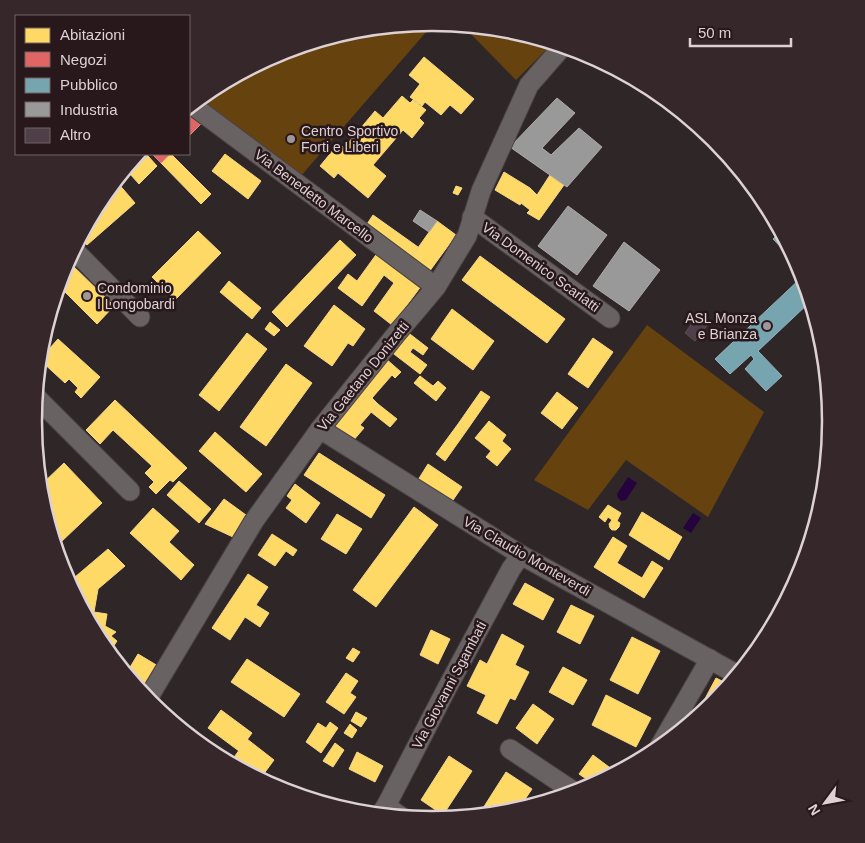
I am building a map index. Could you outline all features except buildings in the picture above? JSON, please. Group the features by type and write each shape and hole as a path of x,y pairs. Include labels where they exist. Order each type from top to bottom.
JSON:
{"street":[{"name":"Via Gaetano Donizetti","path":"152,692 254,521 320,429 436,287 467,236 481,191 529,85 558,52"},
{"name":"Via Benedetto Marcello","path":"198,110 436,287"},
{"name":"Via Domenico Scarlatti","path":"472,217 610,318"},
{"path":"79,255 140,317"},
{"path":"43,404 130,491"},
{"name":"Via Claudio Monteverdi","path":"320,429 521,555 732,672"},
{"name":"Via Giovanni Sgambati","path":"384,808 510,569 521,555"},
{"path":"667,733 710,659"},
{"path":"510,750 567,787"}],"shaded area":[{"name":"Centro Sportivo Forti e Liberi","path":"427,31 300,177 205,105 260,71 307,52 356,39"},
{"path":"470,33 509,39 547,49 516,80"},
{"path":"647,325 764,412 708,517 626,460 588,510 534,480"},
{"path":"628,477 637,483 626,500 621,501 617,494"},
{"path":"693,513 701,518 691,533 683,528"}],"place":[{"name":"Centro Sportivo Forti e Liberi","path":"291,139"},
{"name":"Condominio I Longobardi","path":"87,296"},
{"name":"ASL Monza e Brianza","path":"767,326"}]}
